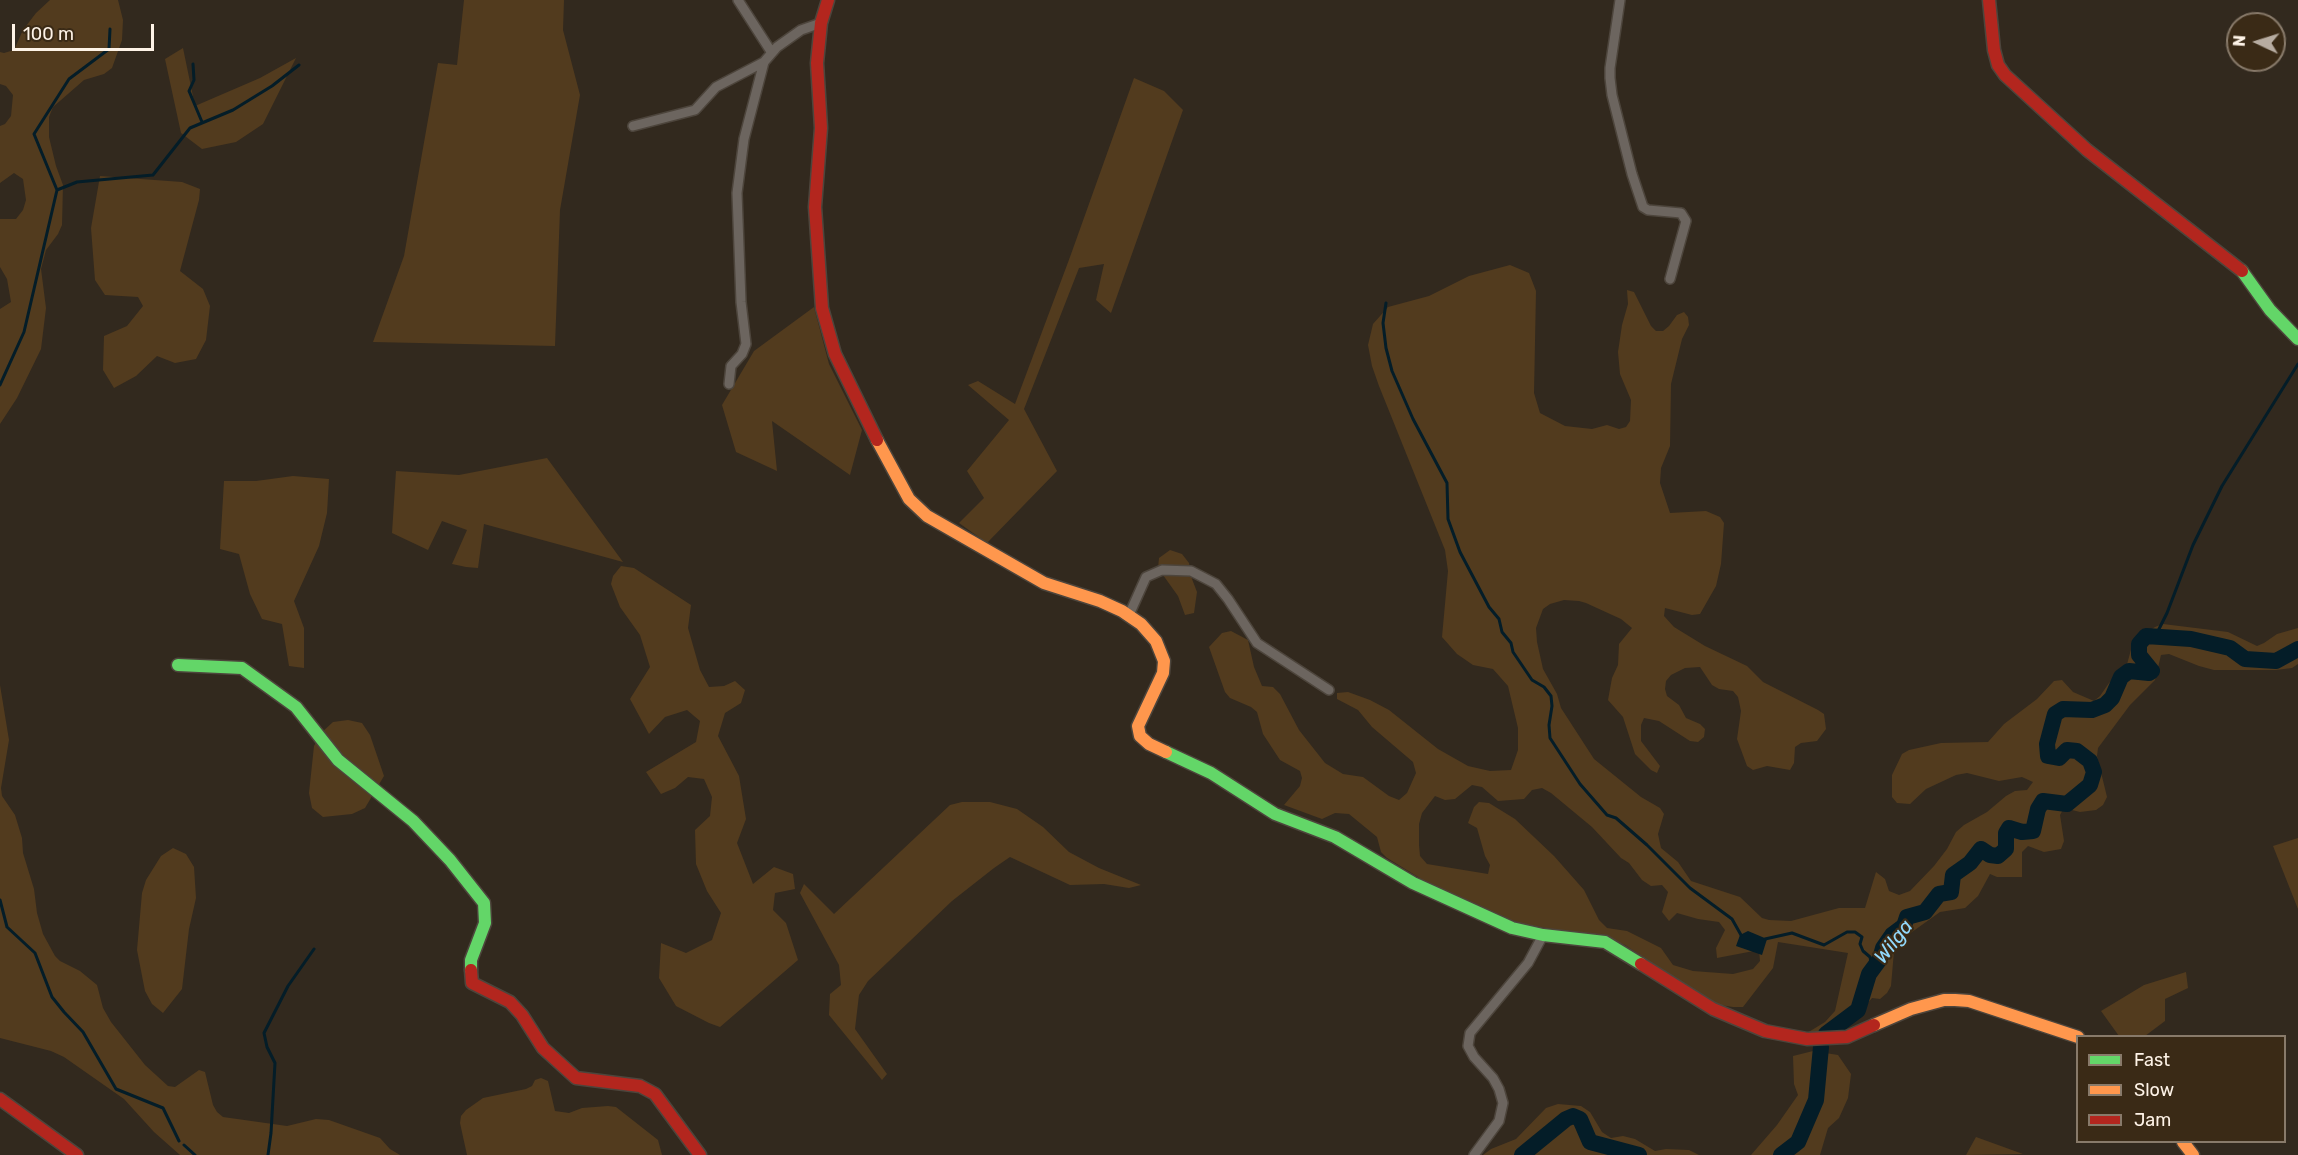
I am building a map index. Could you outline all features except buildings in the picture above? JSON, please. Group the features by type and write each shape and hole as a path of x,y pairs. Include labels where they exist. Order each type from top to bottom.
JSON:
{"street":[{"path":"738,0 772,53"},
{"path":"828,0 821,23 817,63 821,128 815,207 822,308 835,354 909,499 927,516 1044,583 1100,601 1129,615 1156,641 1164,661 1160,680 1138,726 1140,736 1149,744 1211,773 1275,814 1335,837 1413,883 1500,923 1544,935 1605,942 1713,1009 1765,1031 1807,1038 1847,1037 1911,1009 1944,1000 1955,1000 1969,1001 2076,1036"},
{"path":"1620,0 1610,78 1612,95 1632,174 1643,207 1648,210 1682,213 1686,221 1670,279"},
{"path":"1989,0 1994,50 1998,65 2005,75 2087,150 2241,269 2270,310 2298,339"},
{"path":"633,126 695,110 716,87 764,62 801,30 821,23"},
{"path":"729,384 731,366 742,354 746,344 741,302 737,193 739,171 744,139 764,62"},
{"path":"1129,615 1146,577 1162,570 1191,571 1216,584 1257,644 1329,690"},
{"path":"178,665 242,668 296,707 338,760 413,821 450,860 484,903 485,923 471,960 472,983 510,1002 522,1015 543,1048 576,1078 640,1086 655,1094 700,1155"},
{"path":"1474,1155 1498,1121 1503,1103 1493,1078 1473,1057 1468,1046 1470,1033 1528,963 1544,935"},
{"path":"0,1099 77,1155"},
{"path":"2184,1143 2193,1155"}],"shaded area":[{"path":"50,0 118,0 123,20 122,40 112,68 104,74 84,80 53,107 49,117 49,137 63,185 62,225 46,250 41,269 46,308 41,349 17,398 0,424 0,309 11,302 7,279 0,267 0,219 16,219 23,210 26,200 23,179 14,173 0,183 0,126 5,124 11,116 13,95 6,86 0,84 0,52 14,50 23,30"},
{"path":"464,0 564,0 563,30 580,95 560,210 555,346 373,342 404,256 438,63 457,65"},
{"path":"183,48 195,106 260,78 296,58 263,124 236,142 202,149 181,133 165,59"},
{"path":"1134,78 1164,91 1183,110 1111,313 1096,300 1104,264 1079,268 1024,409 1057,471 987,543 959,523 984,498 967,471 1009,420 968,385 978,381 1015,404"},
{"path":"100,176 182,182 200,189 180,271 203,289 210,306 206,340 196,359 175,363 157,356 136,376 114,388 103,370 104,336 127,326 143,306 138,297 105,295 95,280 91,228"},
{"path":"1510,265 1529,273 1536,291 1534,393 1540,413 1565,426 1592,429 1607,425 1619,429 1626,427 1630,421 1631,400 1620,374 1618,352 1628,304 1627,290 1634,292 1651,326 1656,331 1663,331 1677,315 1684,312 1688,317 1689,325 1682,339 1671,384 1670,446 1661,468 1660,483 1670,513 1706,511 1720,517 1724,523 1721,564 1716,586 1700,614 1692,615 1665,608 1664,616 1674,627 1705,646 1747,666 1763,682 1824,714 1826,729 1817,741 1801,743 1795,747 1794,763 1790,770 1767,766 1753,770 1747,766 1737,739 1741,711 1738,697 1733,691 1719,689 1712,685 1700,667 1685,668 1671,675 1666,681 1665,689 1667,696 1679,705 1686,718 1700,724 1705,729 1704,737 1698,742 1690,741 1659,721 1644,718 1641,725 1641,741 1660,766 1657,773 1635,754 1623,717 1608,700 1612,678 1618,665 1619,644 1632,628 1621,619 1586,603 1564,600 1550,604 1543,609 1536,628 1537,642 1543,669 1557,694 1561,708 1594,759 1641,797 1660,808 1664,814 1658,834 1661,848 1678,862 1691,881 1740,897 1762,918 1791,921 1839,908 1865,908 1876,872 1885,879 1889,891 1899,895 1910,891 1934,866 1956,832 1987,812 2006,796 2015,791 2027,790 2033,782 2022,777 1999,781 1967,773 1956,775 1926,789 1910,804 1897,803 1892,797 1892,775 1902,754 1909,750 1941,743 1988,742 2004,724 2037,699 2054,681 2062,680 2073,692 2094,701 2126,668 2136,639 2155,627 2163,624 2228,632 2257,646 2277,634 2298,628 2298,664 2292,668 2276,670 2214,670 2169,654 2161,655 2155,680 2130,705 2098,748 2097,756 2107,797 2103,805 2096,810 2080,812 2064,808 2060,815 2064,841 2061,849 2044,852 2028,846 2022,852 2022,877 1997,877 1990,874 1978,896 1965,908 1940,912 1905,937 1894,951 1891,986 1887,993 1880,999 1872,998 1864,1013 1851,1024 1828,1032 1807,1033 1825,1022 1835,1011 1848,953 1778,942 1773,968 1743,1007 1733,1007 1713,1004 1667,978 1625,945 1606,938 1522,924 1454,899 1387,858 1381,852 1377,837 1349,814 1335,813 1322,819 1284,805 1300,786 1302,778 1300,771 1280,760 1263,734 1257,712 1230,698 1225,692 1209,647 1222,633 1231,631 1248,640 1254,667 1262,686 1273,687 1280,694 1299,730 1325,763 1343,774 1363,777 1389,796 1399,800 1407,793 1416,773 1413,762 1372,727 1358,710 1337,699 1337,693 1348,692 1389,710 1438,749 1468,766 1490,771 1511,770 1518,750 1518,728 1508,686 1493,669 1473,665 1457,654 1442,637 1448,571 1445,550 1379,386 1368,345 1373,324 1388,307 1429,296 1469,276","holes":["1472,785 1482,787 1498,801 1524,799 1532,790 1542,788 1551,793 1592,827 1621,858 1629,863 1642,880 1651,886 1662,885 1668,892 1662,912 1669,921 1677,913 1719,922 1725,930 1716,948 1717,958 1759,950 1760,961 1753,969 1733,974 1693,971 1673,965 1661,948 1627,931 1607,928 1599,920 1584,890 1554,856 1515,819 1489,803 1479,802 1474,807 1468,823 1477,828 1490,865 1488,874 1427,864 1420,856 1419,824 1422,813 1435,796 1445,800 1455,799"]},
{"path":"814,307 829,364 862,430 850,475 772,421 777,471 736,452 722,405 754,351"},
{"path":"547,458 623,562 484,524 478,568 466,567 452,564 467,530 442,521 428,550 392,533 396,471 459,475"},
{"path":"293,476 329,479 327,513 319,546 294,601 304,628 304,668 289,666 282,624 262,619 250,594 239,554 220,549 224,481 256,481"},
{"path":"1170,550 1182,554 1189,563 1197,592 1194,613 1185,615 1178,596 1158,568 1159,558"},
{"path":"621,566 634,568 691,605 688,628 700,670 709,687 724,686 735,681 745,690 741,703 725,713 718,736 739,776 746,819 737,843 753,884 774,867 793,874 795,889 775,893 773,910 786,923 798,960 720,1027 676,1006 659,978 661,943 686,953 712,940 721,913 707,891 696,864 695,830 710,816 712,797 704,779 688,777 675,788 661,794 646,772 696,742 700,721 687,710 665,717 649,734 630,699 650,667 640,635 620,607 611,584 613,576"},
{"path":"0,685 9,740 1,788 2,796 15,815 22,838 23,853 34,889 43,934 60,961 80,971 97,985 103,1008 111,1022 145,1065 168,1086 175,1087 199,1070 205,1072 213,1105 223,1117 287,1126 316,1119 329,1120 380,1138 390,1149 400,1155 180,1155 154,1132 124,1099 64,1057 51,1051 0,1038"},
{"path":"348,720 362,723 370,735 384,776 365,808 352,814 323,817 312,808 309,793 314,746 321,733 333,722"},
{"path":"962,802 990,802 1017,809 1043,827 1069,852 1099,868 1141,885 1129,888 1104,884 1070,885 1010,857 994,868 952,901 868,981 859,995 855,1029 887,1074 882,1080 829,1015 830,994 841,985 839,965 800,893 804,884 834,914 950,805"},
{"path":"2298,838 2298,909 2273,846"},
{"path":"173,848 186,854 194,867 196,898 189,929 182,989 163,1013 152,1004 145,991 137,950 142,893 146,880 161,856"},
{"path":"2186,972 2188,988 2165,999 2165,1021 2146,1035 2118,1035 2101,1011 2144,985"},
{"path":"1813,1051 1838,1055 1851,1074 1848,1098 1839,1118 1828,1128 1820,1155 1751,1155 1777,1125 1798,1095 1794,1084 1793,1056"},
{"path":"541,1078 548,1081 555,1111 569,1113 582,1108 616,1107 658,1140 662,1155 467,1155 460,1123 461,1116 466,1110 483,1098 526,1089 532,1086 535,1080"},
{"path":"1558,1104 1581,1106 1590,1112 1602,1132 1611,1138 1623,1136 1635,1139 1655,1151 1689,1150 1699,1155 1483,1155 1491,1149 1516,1139 1546,1108"},
{"path":"1976,1137 2023,1154 1966,1155"}],"water":[{"path":"1748,931 1767,939 1762,955 1736,946 1740,935"}],"waterway":[{"path":"0,385 24,332 57,190 34,134 69,79 109,49 110,29"},
{"path":"193,64 194,80 189,91 202,122"},
{"path":"57,190 77,182 153,175 190,128 233,110 272,86 299,65"},
{"path":"1386,303 1383,323 1392,371 1413,419 1447,483 1448,519 1460,552 1489,607 1499,619 1502,632 1511,643 1513,652 1532,680 1544,687 1551,696 1550,738 1580,784 1607,815 1616,818 1690,888 1732,919 1741,935"},
{"path":"2156,635 2167,613 2193,545 2222,486 2298,364"},
{"name":"Wilga","path":"1826,1034 1858,1010 1869,974 1880,959 1883,948 1892,935 1904,926 1907,917 1925,912 1939,894 1951,892 1953,875 1970,863 1981,849 1990,855 1998,856 2006,849 2006,833 2009,828 2022,832 2033,831 2038,809 2043,801 2067,804 2090,785 2094,772 2090,761 2077,751 2067,750 2059,758 2048,756 2047,744 2055,714 2063,709 2092,710 2105,705 2112,698 2121,677 2129,671 2149,673 2152,671 2139,655 2139,644 2146,636 2191,639 2230,648 2245,659 2276,661 2298,649"},
{"path":"0,900 7,927 35,953 52,997 83,1032 116,1089 163,1108 179,1141"},
{"path":"1765,939 1792,933 1824,945 1847,932 1855,932 1862,937 1860,944 1863,951 1870,957 1872,968"},
{"path":"268,1155 275,1063 267,1047 264,1033 288,986 314,949"},
{"name":"Wilga","path":"1781,1155 1798,1142 1816,1100 1821,1047"},
{"name":"Wilga","path":"1522,1155 1566,1119 1573,1116 1580,1119 1590,1142 1639,1155"},
{"path":"184,1145 195,1155"}],"traffic: fast":[{"path":"2242,271 2270,310 2298,339"},
{"path":"178,665 242,668 296,707 338,760 413,821 450,860 484,903 485,923 471,960 471,970"},
{"path":"1166,752 1211,773 1275,814 1335,837 1413,883 1512,928 1543,935 1605,942 1641,964"}],"traffic: slow":[{"path":"877,440 909,499 927,516 1044,583 1100,601 1122,611 1141,624 1156,641 1164,661 1163,673 1138,726 1140,736 1149,744 1166,752"},
{"path":"1874,1025 1911,1009 1944,1000 1955,1000 1969,1001 2076,1036"},
{"path":"2184,1143 2193,1155"}],"traffic: jam":[{"path":"828,0 821,23 817,63 821,128 815,207 822,308 835,354 877,440"},
{"path":"1989,0 1994,50 1998,65 2005,75 2087,150 2242,271"},
{"path":"1641,964 1713,1009 1765,1031 1807,1039 1847,1037 1874,1025"},
{"path":"471,970 472,983 510,1002 522,1015 543,1048 576,1078 640,1086 655,1094 700,1155"},
{"path":"0,1099 77,1155"}]}
